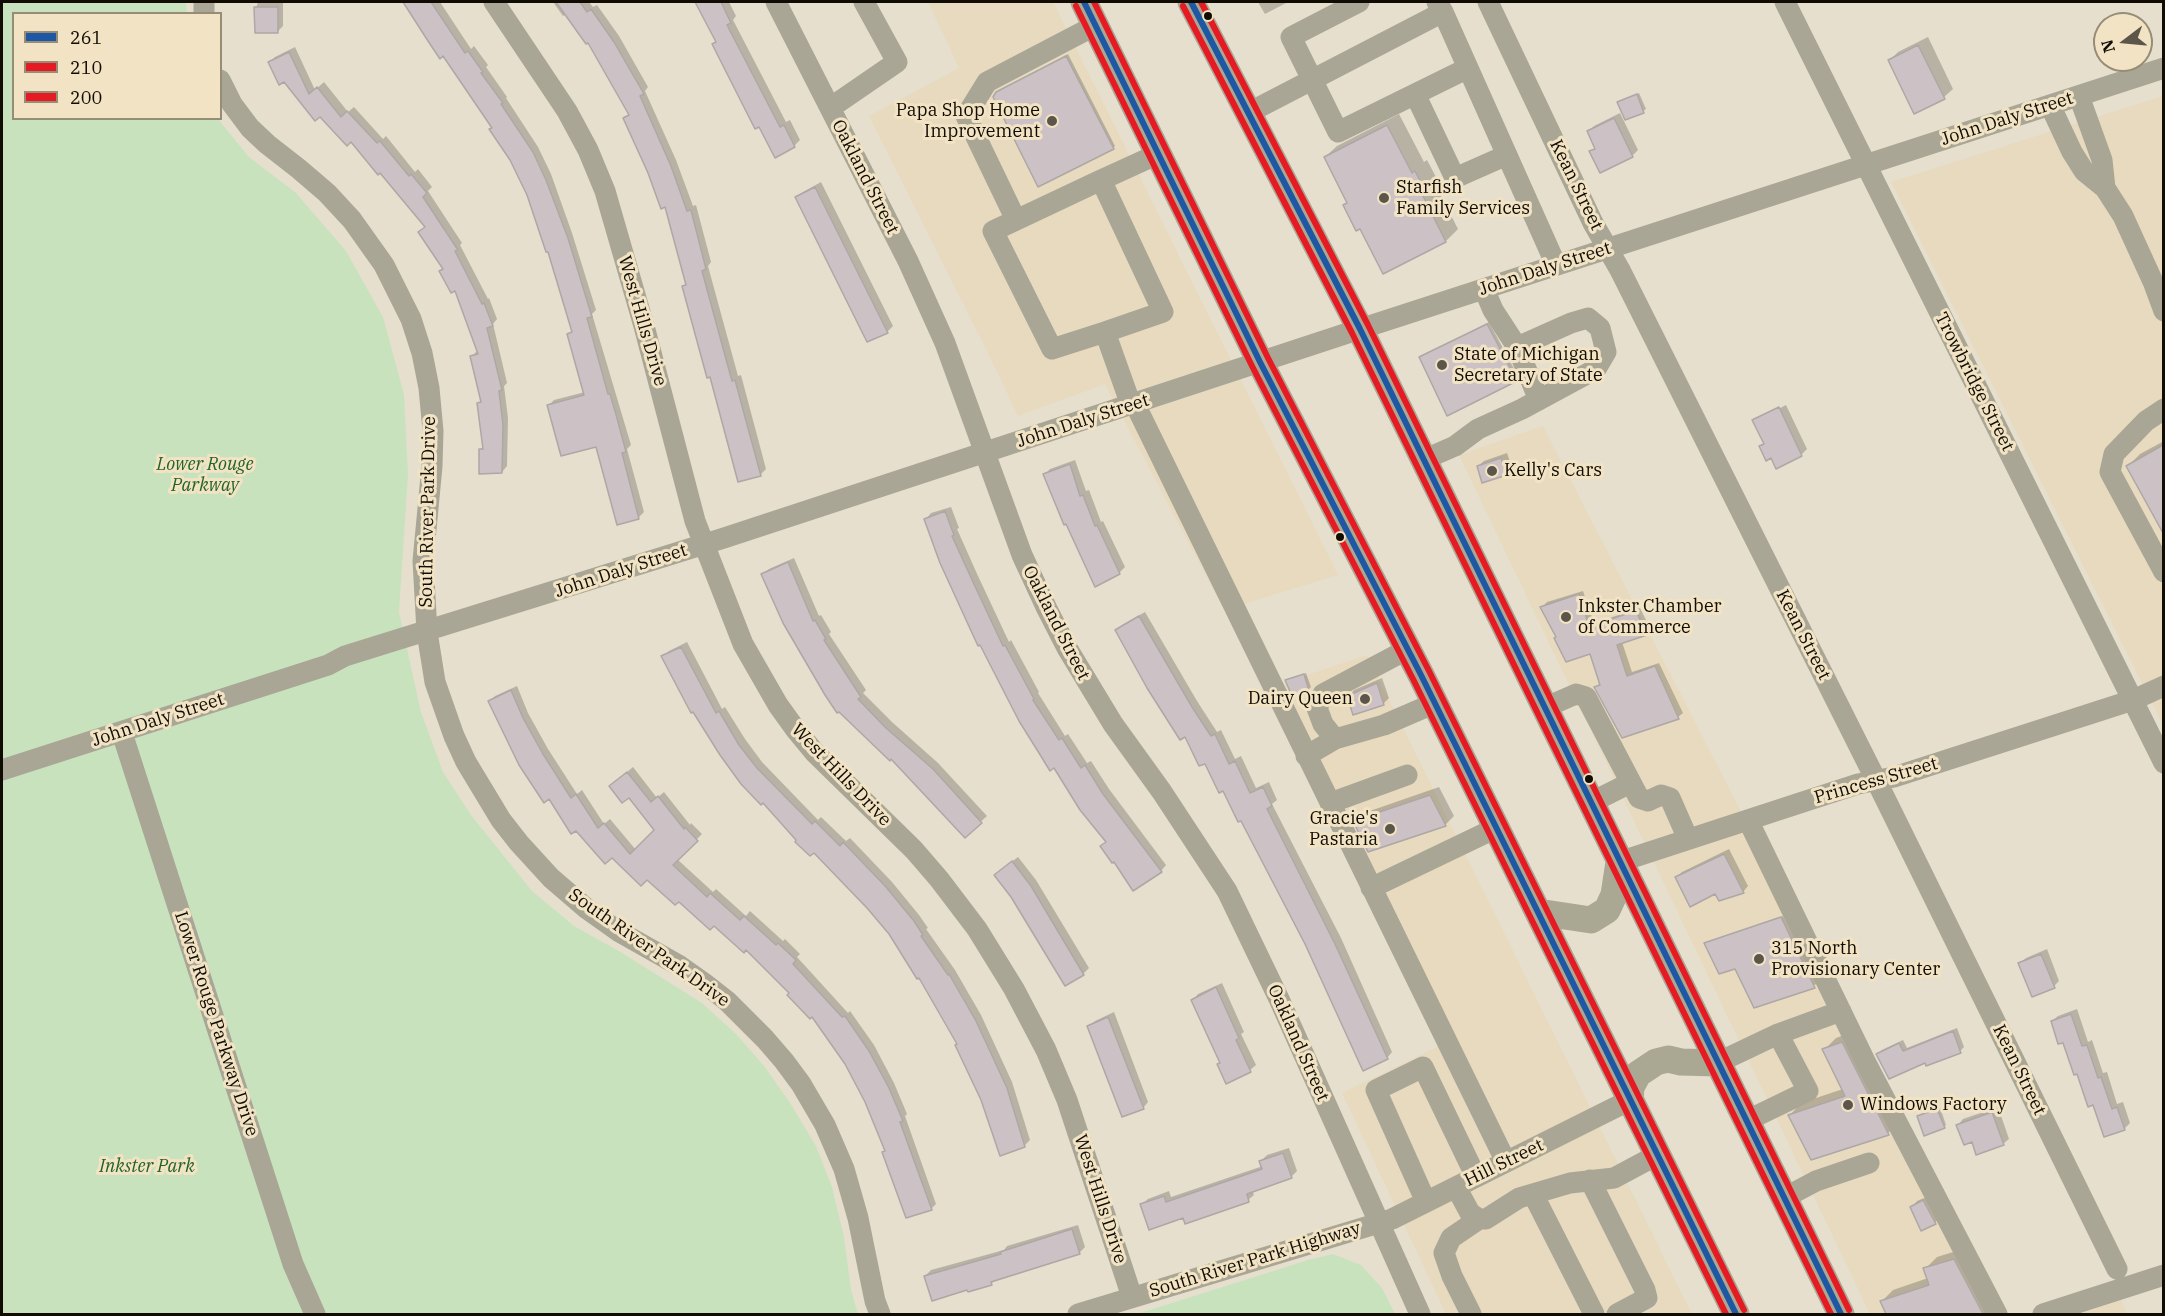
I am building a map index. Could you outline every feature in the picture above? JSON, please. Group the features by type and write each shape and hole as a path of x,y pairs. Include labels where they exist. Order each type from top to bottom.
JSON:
{"main road":[{"path":"1191,2 1360,329 1841,1314"},
{"path":"1090,13 1260,362 1408,649 1736,1314"},
{"path":"1538,912 1591,920 1607,910 1614,895 1619,862"},
{"path":"1630,1100 1631,1087 1638,1074 1656,1062 1668,1059 1681,1062 1718,1063"}],"street":[{"name":"West Hills Drive","path":"494,2 567,111 588,150 605,191 644,326 695,521 743,644 778,705 815,753 914,850 939,879 977,929 1014,989 1046,1050 1067,1100 1132,1297"},
{"name":"Oakland Street","path":"776,2 908,261 945,343 1022,555 1067,648 1113,724 1162,792 1227,891 1279,999 1378,1222"},
{"path":"830,108 897,62 864,2"},
{"path":"1359,2 1291,37 1338,132 1468,68"},
{"name":"Kean Street","path":"1488,2 1588,213 1876,780 2117,1269"},
{"name":"Trowbridge Street","path":"1785,2 2163,763"},
{"path":"1248,113 1312,80 1440,7 1556,265"},
{"path":"1016,220 966,116 987,82 1090,13"},
{"name":"John Daly Street","path":"2,770 328,665 345,656 704,544 2163,68"},
{"name":"South River Park Drive","path":"222,84 232,104 250,128 327,193 351,220 384,265 411,320 422,353 429,387 433,431 423,561 427,632 435,681 454,736 480,787 519,843 551,878 587,909 618,931 680,966 727,1001 765,1039 801,1084 825,1125 844,1169 880,1314"},
{"path":"1415,94 1455,178 1507,155"},
{"path":"2079,96 2102,160 2105,188"},
{"path":"2050,105 2072,152 2084,171 2105,188 2123,216 2154,284 2163,311"},
{"path":"1101,180 1163,312 1052,349 993,231 1101,180 1158,154"},
{"path":"1484,289 1493,310 1517,347 1539,400"},
{"path":"1423,460 1455,446 1479,429 1596,369 1606,352 1600,328 1588,318 1571,322 1517,347"},
{"path":"1105,332 1133,404 1506,1162"},
{"path":"2163,410 2146,421 2114,454 2110,472 2163,572"},
{"path":"1335,739 1323,724 1317,708 1323,694 1408,649"},
{"name":"Princess Street","path":"1619,862 1858,784 1894,777 2133,700 2163,686"},
{"path":"1544,708 1576,693 1586,697 1638,798 1648,801 1661,795 1670,798 1688,840"},
{"path":"1306,756 1335,739 1384,725 1435,703"},
{"name":"Lower Rouge Parkway Drive","path":"122,732 293,1264 315,1314"},
{"path":"1330,803 1407,775"},
{"path":"1590,803 1630,783"},
{"path":"1748,820 1841,1011 1997,1314"},
{"path":"1371,888 1496,828"},
{"path":"1718,1063 1778,1034 1841,1011"},
{"path":"1746,1121 1808,1091 1778,1034"},
{"path":"1426,1202 1376,1090 1423,1067 1476,1177"},
{"name":"Hill Street","path":"1378,1222 1392,1219 1630,1100"},
{"path":"1471,1314 1452,1276 1444,1253 1451,1238 1520,1198 1570,1183 1614,1178 1657,1155"},
{"path":"1784,1198 1816,1181 1869,1163"},
{"path":"1590,1180 1645,1290 1647,1299 1617,1314"},
{"path":"1456,1187 1470,1213 1479,1220"},
{"path":"1533,1194 1594,1314"},
{"path":"1378,1222 1420,1314"},
{"name":"South River Park Highway","path":"1132,1297 1378,1222"},
{"path":"2043,1314 2163,1275"},
{"path":"1078,1314 1132,1297"}],"shaded area":[{"path":"928,2 1053,2 1338,575 1224,610 1105,384 1018,416 869,116 959,68"},
{"path":"2163,96 2163,725 1891,182"},
{"path":"1543,426 1999,1314 1870,1314 1459,455"},
{"path":"1367,655 1692,1314 1446,1314 1342,1093 1441,1045 1265,689"},
{"path":"2121,1300 2127,1314 2080,1314"}],"green space":[{"name":"Lower Rouge Parkway","path":"2,2 186,2 187,12 12,12 12,120 219,120 249,157 296,193 346,251 383,317 404,394 408,475 399,612 421,712 443,772 471,815 532,891 574,926 702,1003 736,1034 765,1067 816,1146 832,1187 844,1237 851,1290 858,1314 2,1314"},
{"path":"1333,1254 1361,1265 1382,1288 1395,1314 1137,1314 1308,1260"}],"building":[{"path":"403,2 431,2 465,53 468,51 483,72 481,73 503,103 501,104 533,152 546,180 568,238 592,317 587,318 626,452 622,453 639,519 617,525 596,447 561,456 547,405 584,395 567,334 572,332 548,252 546,252 527,195 510,160 489,129 492,128 443,56 440,59"},
{"path":"556,2 580,2 587,12 591,9 614,42 644,94 640,96 671,166 687,211 691,210 706,269 702,271 761,476 738,482 710,377 707,378 682,286 686,285 665,207 661,209 648,173 623,118 629,115 588,43 586,44"},
{"path":"695,2 721,2 731,23 727,25 780,127 784,125 795,147 775,158 759,127 755,129 712,44 716,42"},
{"path":"254,7 278,7 278,33 255,33"},
{"path":"1918,45 1945,99 1914,114 1888,60"},
{"path":"289,52 309,94 317,87 341,117 347,111 377,143 380,141 409,176 411,174 427,193 423,197 458,250 455,251 482,304 484,303 493,326 487,328 502,390 499,391 503,425 502,473 479,474 479,449 483,449 477,403 481,402 470,356 478,354 455,291 451,293 439,271 443,269 418,232 425,227 351,142 347,146 320,117 315,121 284,82 279,85 268,62"},
{"name":"Papa Shop Home Improvement","path":"1066,56 1114,149 1038,187 993,97 996,92"},
{"path":"1637,94 1644,113 1625,120 1617,102"},
{"path":"1614,118 1633,157 1600,173 1589,151 1595,149 1587,131"},
{"name":"Starfish Family Services","path":"1387,125 1412,173 1415,171 1426,192 1422,194 1446,242 1383,274 1360,229 1356,231 1343,205 1347,203 1324,157"},
{"path":"815,187 888,333 867,342 795,197"},
{"path":"1487,324 1517,381 1447,416 1419,357"},
{"path":"1779,407 1802,456 1776,469 1771,458 1766,461 1759,446 1764,444 1752,420"},
{"path":"2163,445 2163,533 2126,466"},
{"name":"Kelly's Cars","path":"1501,458 1507,475 1482,483 1477,466"},
{"path":"1070,464 1080,496 1083,495 1095,526 1097,525 1120,574 1095,587 1066,524 1064,525 1043,474"},
{"path":"945,511 954,535 952,536 973,582 1003,646 1005,645 1033,700 1059,740 1062,738 1081,768 1085,765 1103,794 1162,872 1133,891 1114,862 1112,863 1100,846 1106,842 1080,810 1054,768 1050,771 1019,721 980,645 978,646 940,563 924,519"},
{"path":"788,562 813,621 815,620 826,639 824,640 861,697 858,699 886,728 933,769 982,823 965,838 891,759 890,761 839,712 837,713 825,695 783,623 761,574"},
{"path":"1579,594 1589,626 1636,611 1647,635 1617,645 1627,676 1655,666 1679,719 1622,738 1594,687 1600,685 1590,654 1566,662 1540,607"},
{"path":"1139,616 1192,707 1211,736 1215,734 1229,764 1235,761 1250,793 1263,787 1272,806 1267,809 1335,944 1388,1059 1363,1071 1305,944 1241,821 1238,822 1223,791 1219,793 1205,764 1199,766 1185,737 1180,740 1147,688 1115,630"},
{"path":"681,647 716,713 719,711 739,745 757,768 812,824 815,821 840,846 843,842 886,887 914,921 923,935 921,936 949,974 976,1021 1007,1088 1025,1147 1000,1156 981,1100 955,1045 957,1044 919,978 917,979 889,934 814,853 810,856 795,842 796,840 763,803 761,805 741,784 693,712 691,713 661,656"},
{"path":"1304,674 1309,691 1292,696 1285,680"},
{"name":"Dairy Queen","path":"1377,683 1384,705 1353,715 1347,696"},
{"path":"511,690 543,754 571,798 576,794 598,828 604,823 630,854 654,830 629,798 622,803 609,786 627,772 651,802 658,796 684,829 685,827 698,841 673,865 707,897 710,893 740,920 744,916 776,945 778,943 796,960 793,964 842,1017 845,1016 869,1051 889,1088 903,1121 900,1122 932,1210 906,1218 882,1152 885,1151 865,1102 845,1064 812,1017 810,1019 787,995 789,993 746,950 744,953 714,926 710,930 679,902 675,905 647,880 641,886 612,858 605,864 576,831 571,834 549,799 544,803 519,765 488,701"},
{"path":"1430,795 1446,826 1368,852 1353,821"},
{"path":"1724,854 1744,893 1719,901 1715,894 1690,907 1675,877"},
{"path":"1012,861 1031,886 1084,975 1065,986 1011,897 994,875"},
{"name":"315 North Provisionary Center","path":"1781,917 1815,988 1754,1008 1735,969 1719,974 1704,943"},
{"path":"2041,954 2055,988 2032,997 2018,963"},
{"path":"1216,987 1239,1038 1236,1040 1251,1072 1226,1084 1217,1064 1220,1063 1191,1000"},
{"path":"2071,1014 2082,1046 2087,1045 2098,1078 2101,1077 2112,1109 2117,1107 2125,1130 2104,1137 2093,1105 2088,1107 2077,1074 2074,1075 2063,1043 2058,1044 2051,1021"},
{"path":"1108,1017 1144,1109 1122,1117 1087,1026"},
{"path":"1953,1031 1961,1053 1926,1066 1925,1063 1889,1079 1876,1054 1899,1043 1903,1051"},
{"name":"Windows Factory","path":"1842,1042 1889,1135 1811,1160 1788,1115 1845,1096 1822,1049"},
{"path":"1937,1109 1945,1128 1924,1136 1917,1116"},
{"path":"1992,1112 2004,1145 1976,1155 1972,1142 1964,1145 1956,1125"},
{"path":"1283,1153 1292,1178 1247,1194 1249,1202 1185,1224 1183,1218 1149,1230 1140,1204 1164,1196 1166,1202 1262,1169 1259,1161"},
{"path":"1923,1200 1936,1224 1921,1231 1910,1207"},
{"path":"1072,1229 1080,1254 991,1282 992,1285 932,1301 924,1276 1001,1254 1000,1252"},
{"path":"1954,1259 1983,1314 1886,1314 1880,1301 1929,1285 1923,1268"}],"transit line":[{"name":"261","path":"1084,2 1260,362 1421,675 1736,1314"},
{"name":"200","path":"1094,2 1268,358 1429,671 1744,1310"},
{"name":"261","path":"1191,2 1360,329 1841,1314"},
{"name":"200","path":"1201,2 1368,325 1849,1310"},
{"name":"210","path":"1076,6 1252,366 1413,679 1726,1314"},
{"name":"210","path":"1183,6 1352,333 1831,1314"}],"place":[{"name":"Papa Shop Home Improvement","path":"1052,121"},
{"name":"Starfish Family Services","path":"1384,198"},
{"name":"State of Michigan Secretary of State","path":"1442,365"},
{"name":"Kelly's Cars","path":"1492,471"},
{"name":"Inkster Chamber of Commerce","path":"1566,617"},
{"name":"Dairy Queen","path":"1365,699"},
{"name":"Gracie's Pastaria","path":"1390,829"},
{"name":"315 North Provisionary Center","path":"1759,959"},
{"name":"Windows Factory","path":"1848,1105"}],"park label":[{"name":"Inkster Park","path":"147,1167"}]}
